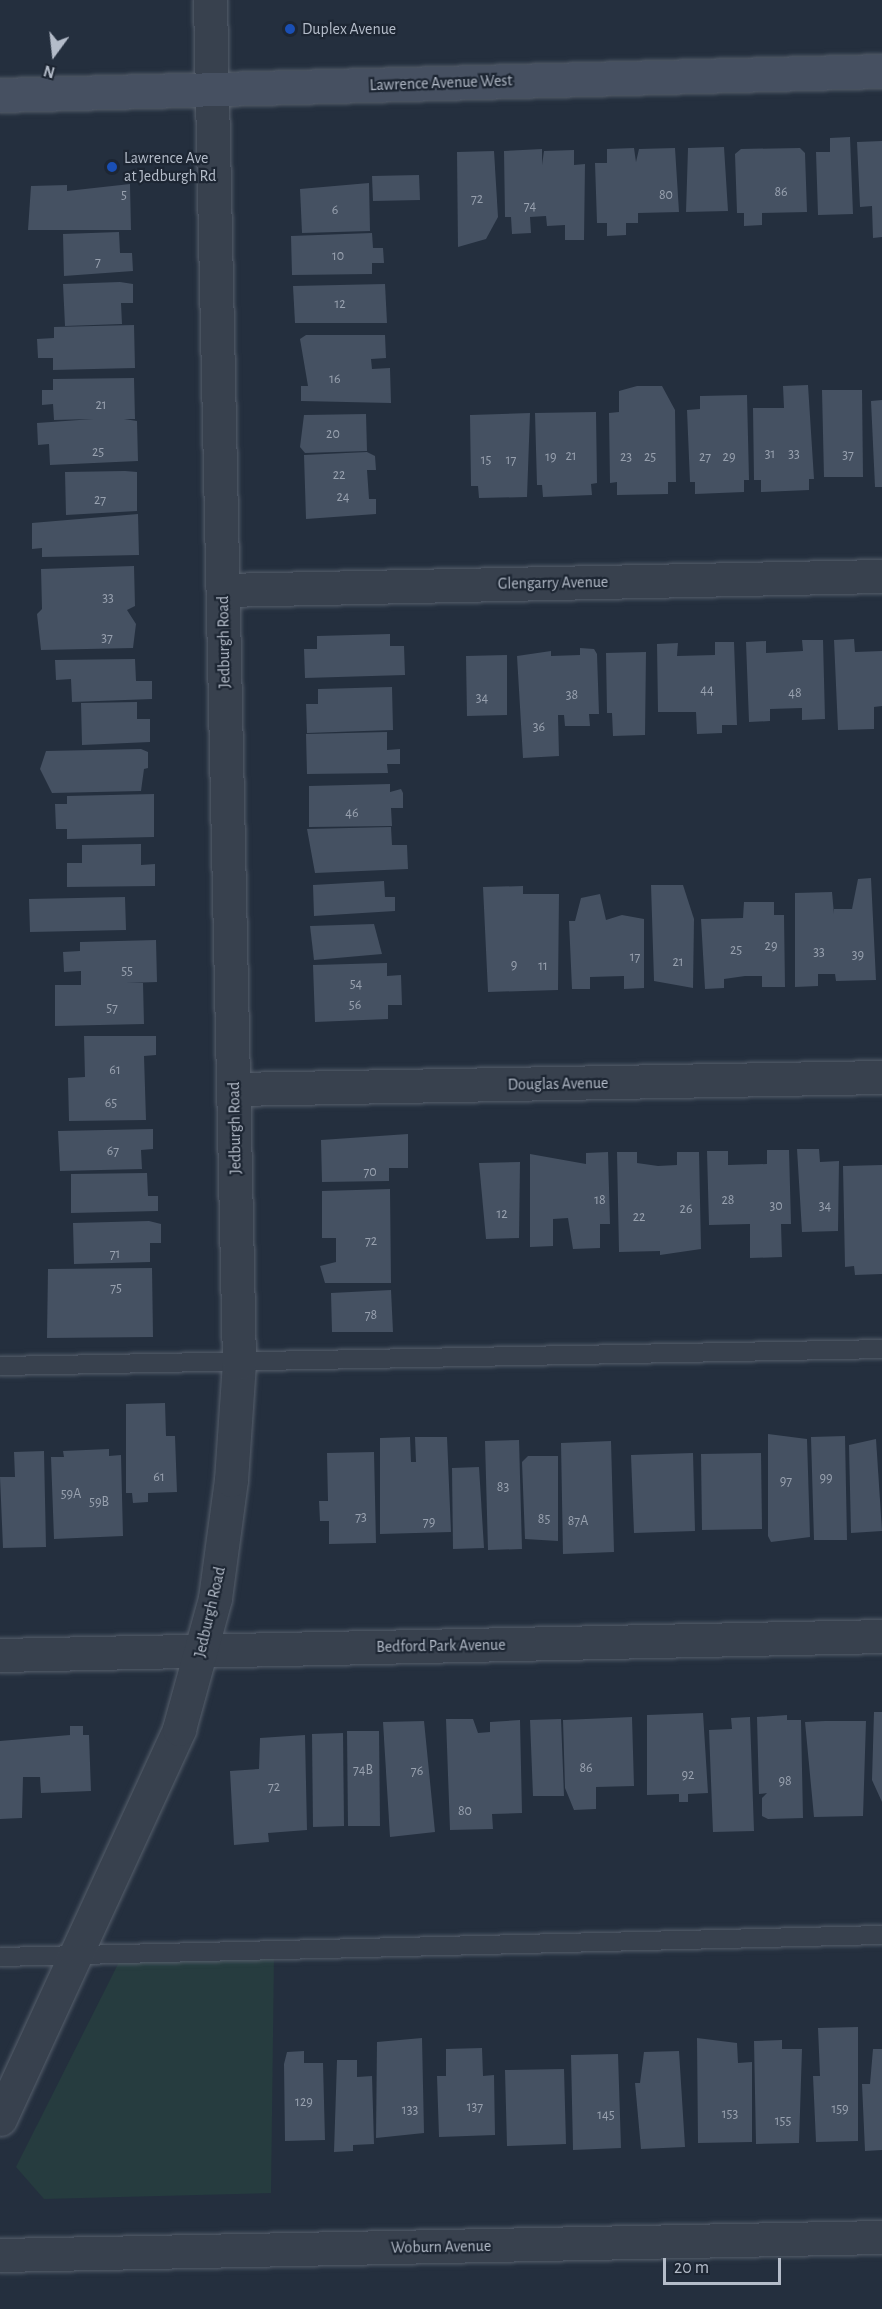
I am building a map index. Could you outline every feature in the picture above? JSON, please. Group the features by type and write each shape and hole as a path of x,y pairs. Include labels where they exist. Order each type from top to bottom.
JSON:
{"main road":[{"name":"Lawrence Avenue West","path":"0,95 212,92 882,71"}],"street":[{"path":"210,0 212,92"},
{"name":"Jedburgh Road","path":"0,2119 80,1954 179,1729 202,1650 226,1527 239,1362 212,92"},
{"name":"Glengarry Avenue","path":"223,590 882,576"},
{"name":"Douglas Avenue","path":"234,1089 882,1077"},
{"name":"Bedford Park Avenue","path":"0,1655 882,1636"},
{"name":"Woburn Avenue","path":"0,2255 882,2237"}],"lane":[{"path":"0,1366 882,1349"},
{"path":"0,1958 80,1954 882,1935"}],"green space":[{"path":"274,1957 271,2193 44,2199 16,2167 121,1958"}],"building":[{"path":"850,137 853,214 818,215 816,152 830,152 830,138"},
{"path":"882,141 882,237 873,238 872,206 860,207 857,142"},
{"path":"724,147 728,211 686,212 688,148"},
{"path":"634,148 636,162 639,149 675,148 679,212 638,213 638,223 626,223 626,235 607,236 607,223 597,223 595,163 607,163 607,149"},
{"path":"800,148 805,153 807,212 762,213 762,225 744,226 744,213 737,213 735,154 741,149"},
{"path":"542,149 542,165 544,151 574,150 574,165 585,164 584,240 565,240 565,225 547,226 546,216 530,217 531,233 512,234 511,217 505,217 504,151"},
{"path":"494,151 498,217 486,239 458,247 457,152"},
{"path":"419,175 420,200 373,201 372,176"},
{"path":"369,183 370,231 302,233 300,189"},
{"path":"130,184 131,230 28,230 31,186 67,185 67,191"},
{"path":"119,232 120,253 132,253 133,271 64,276 63,234"},
{"path":"372,233 373,248 383,248 384,263 372,263 372,274 292,275 291,236"},
{"path":"120,282 133,284 133,303 121,303 122,324 65,326 63,284"},
{"path":"385,284 387,323 295,323 293,286"},
{"path":"134,325 135,368 53,370 53,358 38,358 37,339 54,338 54,327"},
{"path":"306,335 385,335 386,358 371,359 372,369 390,368 391,403 301,401 301,386 308,386 300,339"},
{"path":"134,378 135,419 124,419 137,421 138,461 50,465 49,444 38,445 37,423 93,419 54,420 53,404 42,405 42,390 53,390 53,379"},
{"path":"808,385 814,479 809,479 809,490 761,492 761,480 754,480 753,408 784,408 783,386"},
{"path":"637,386 662,386 675,410 676,482 668,482 668,494 617,495 617,482 610,483 609,413 619,412 619,391"},
{"path":"822,390 862,390 863,477 824,477"},
{"path":"747,395 749,480 744,480 744,492 695,494 695,482 690,482 687,410 700,409 700,396"},
{"path":"882,400 882,487 875,487 871,401"},
{"path":"596,412 597,483 591,484 592,495 543,497 542,485 537,485 535,413"},
{"path":"530,413 527,497 479,498 478,486 471,486 470,415"},
{"path":"366,414 367,451 305,453 300,447 304,415"},
{"path":"367,452 375,456 376,470 367,470 369,499 376,499 376,514 306,519 304,455"},
{"path":"65,472 137,472 137,511 66,515"},
{"path":"138,514 139,555 42,557 42,548 32,549 32,523"},
{"path":"134,566 135,606 127,610 136,624 133,648 41,650 37,614 42,609 41,569"},
{"path":"390,634 390,646 404,646 405,675 305,678 304,649 317,649 317,636"},
{"path":"854,639 855,652 882,651 882,706 874,707 874,729 838,730 834,640"},
{"path":"802,640 823,640 825,719 802,720 802,708 770,709 770,721 749,722 746,642 766,641 766,653 803,651"},
{"path":"715,642 734,642 737,725 722,725 722,733 697,734 696,712 658,712 657,644 678,643 677,656 715,655"},
{"path":"580,648 594,649 597,654 599,714 589,714 590,726 565,726 564,715 558,715 559,756 523,758 517,656 551,651 551,656 580,655"},
{"path":"646,652 645,735 613,736 612,713 607,713 606,653"},
{"path":"507,655 507,715 467,716 466,656"},
{"path":"135,659 136,681 152,681 152,699 72,702 71,679 56,680 55,660"},
{"path":"392,687 393,730 307,733 306,704 318,704 318,689"},
{"path":"137,702 137,719 150,719 150,742 82,745 81,703"},
{"path":"387,732 387,750 400,749 400,764 387,764 388,773 307,774 306,734"},
{"path":"141,749 148,752 148,768 144,769 141,791 52,793 40,769 46,751"},
{"path":"390,784 390,792 401,789 403,793 403,808 391,808 392,826 309,827 309,786"},
{"path":"154,794 154,837 67,839 67,829 56,829 55,804 67,804 67,796"},
{"path":"391,827 392,845 407,845 408,869 315,873 307,829"},
{"path":"141,844 141,865 155,864 155,886 67,887 67,863 82,863 82,845"},
{"path":"871,878 876,980 836,981 835,974 818,974 818,986 795,987 795,893 832,892 834,914 834,909 852,909 858,879"},
{"path":"384,881 385,897 395,897 395,911 314,916 313,885"},
{"path":"651,885 683,885 694,919 693,988 654,981"},
{"path":"523,886 523,894 559,894 558,990 488,992 483,887"},
{"path":"600,894 606,920 622,915 644,919 644,988 624,989 624,976 590,977 590,989 572,989 569,921 575,921 581,898"},
{"path":"125,897 126,930 30,932 29,899"},
{"path":"744,902 774,902 774,915 784,915 785,987 762,987 762,976 745,976 724,979 724,988 705,989 701,919 743,918"},
{"path":"374,924 382,954 314,960 310,926"},
{"path":"156,940 157,982 126,983 143,983 144,1024 55,1026 55,985 81,985 81,971 64,972 63,952 80,951 80,942"},
{"path":"387,963 387,976 401,975 402,1005 388,1005 388,1019 315,1022 313,965"},
{"path":"84,1036 156,1036 156,1055 144,1056 146,1120 69,1121 68,1078 85,1077"},
{"path":"153,1129 153,1149 141,1150 142,1169 60,1171 58,1131"},
{"path":"408,1134 408,1168 389,1168 389,1181 322,1182 321,1140"},
{"path":"797,1149 819,1149 820,1162 839,1161 838,1231 802,1232"},
{"path":"767,1150 789,1150 791,1224 781,1224 782,1257 750,1258 750,1224 709,1225 707,1151 728,1151 728,1165 767,1164"},
{"path":"608,1152 610,1224 600,1224 600,1248 573,1249 568,1218 553,1219 553,1246 530,1247 530,1154 586,1164 586,1153"},
{"path":"617,1152 637,1152 637,1163 658,1166 677,1165 677,1152 699,1152 701,1249 660,1255 660,1251 619,1252"},
{"path":"520,1162 519,1238 486,1239 479,1163"},
{"path":"882,1165 882,1274 855,1275 854,1266 845,1267 843,1166"},
{"path":"147,1173 148,1196 158,1196 158,1211 71,1213 71,1174"},
{"path":"390,1189 391,1283 325,1283 320,1266 336,1262 336,1238 322,1238 322,1191"},
{"path":"149,1221 161,1224 161,1243 150,1243 150,1262 74,1264 73,1223"},
{"path":"152,1268 153,1337 47,1338 48,1269"},
{"path":"391,1290 393,1332 332,1332 331,1293"},
{"path":"165,1403 166,1436 175,1436 177,1492 148,1493 148,1502 133,1503 132,1493 126,1493 126,1404"},
{"path":"768,1434 807,1439 810,1537 771,1542 768,1536"},
{"path":"845,1436 847,1540 814,1540 811,1437"},
{"path":"410,1437 411,1462 416,1462 415,1437 447,1437 451,1532 380,1534 380,1438"},
{"path":"876,1439 882,1531 851,1533 849,1445"},
{"path":"519,1440 522,1549 488,1550 485,1441"},
{"path":"611,1441 614,1552 563,1554 561,1443"},
{"path":"109,1449 109,1456 121,1455 123,1536 54,1539 51,1457 64,1457 63,1451"},
{"path":"44,1451 46,1547 3,1548 0,1477 15,1477 14,1452"},
{"path":"374,1452 376,1543 329,1544 329,1521 320,1521 319,1501 328,1501 327,1453"},
{"path":"693,1453 695,1531 634,1533 631,1455"},
{"path":"761,1453 762,1529 702,1530 701,1454"},
{"path":"528,1456 558,1456 558,1541 525,1539 522,1462"},
{"path":"479,1467 484,1548 453,1549 452,1468"},
{"path":"874,1712 882,1712 882,1802 872,1780"},
{"path":"703,1713 708,1793 688,1794 688,1802 679,1802 679,1794 647,1795 647,1715"},
{"path":"787,1715 787,1720 801,1720 803,1818 768,1819 762,1816 762,1798 767,1793 759,1794 757,1717"},
{"path":"632,1717 634,1786 596,1787 596,1809 574,1810 565,1788 563,1720"},
{"path":"750,1717 754,1831 713,1832 709,1730 732,1729 731,1718"},
{"path":"446,1719 473,1719 478,1733 490,1732 490,1722 520,1720 522,1813 492,1814 493,1829 450,1830"},
{"path":"561,1719 564,1796 533,1796 530,1720"},
{"path":"424,1721 435,1832 390,1837 383,1722"},
{"path":"866,1721 863,1816 814,1817 805,1722"},
{"path":"70,1726 83,1726 83,1735 89,1735 91,1791 41,1793 40,1777 23,1777 22,1818 0,1819 0,1741 70,1735"},
{"path":"347,1731 379,1731 380,1826 348,1826"},
{"path":"343,1733 344,1826 313,1827 312,1734"},
{"path":"305,1735 307,1830 268,1833 269,1842 234,1845 230,1771 259,1769 260,1738"},
{"path":"858,2027 858,2141 816,2142 813,2076 820,2076 818,2028"},
{"path":"422,2038 424,2133 376,2138 377,2042"},
{"path":"697,2038 737,2043 738,2063 752,2062 752,2142 698,2143"},
{"path":"782,2040 782,2049 802,2049 799,2143 756,2144 754,2041"},
{"path":"482,2048 483,2076 494,2075 495,2135 439,2137 437,2076 446,2076 446,2049"},
{"path":"873,2049 882,2049 882,2150 865,2151 862,2084 870,2084"},
{"path":"304,2051 304,2063 323,2063 325,2140 285,2141 284,2064 287,2052"},
{"path":"679,2051 685,2147 641,2149 635,2083 640,2083 644,2052"},
{"path":"618,2054 621,2148 573,2150 571,2055"},
{"path":"337,2060 357,2060 357,2077 372,2076 374,2144 353,2145 353,2151 334,2152"},
{"path":"564,2069 566,2144 507,2146 505,2070"}],"place":[{"name":"Duplex Avenue","path":"290,29"},
{"name":"Lawrence Ave at Jedburgh Rd","path":"112,167"}]}
